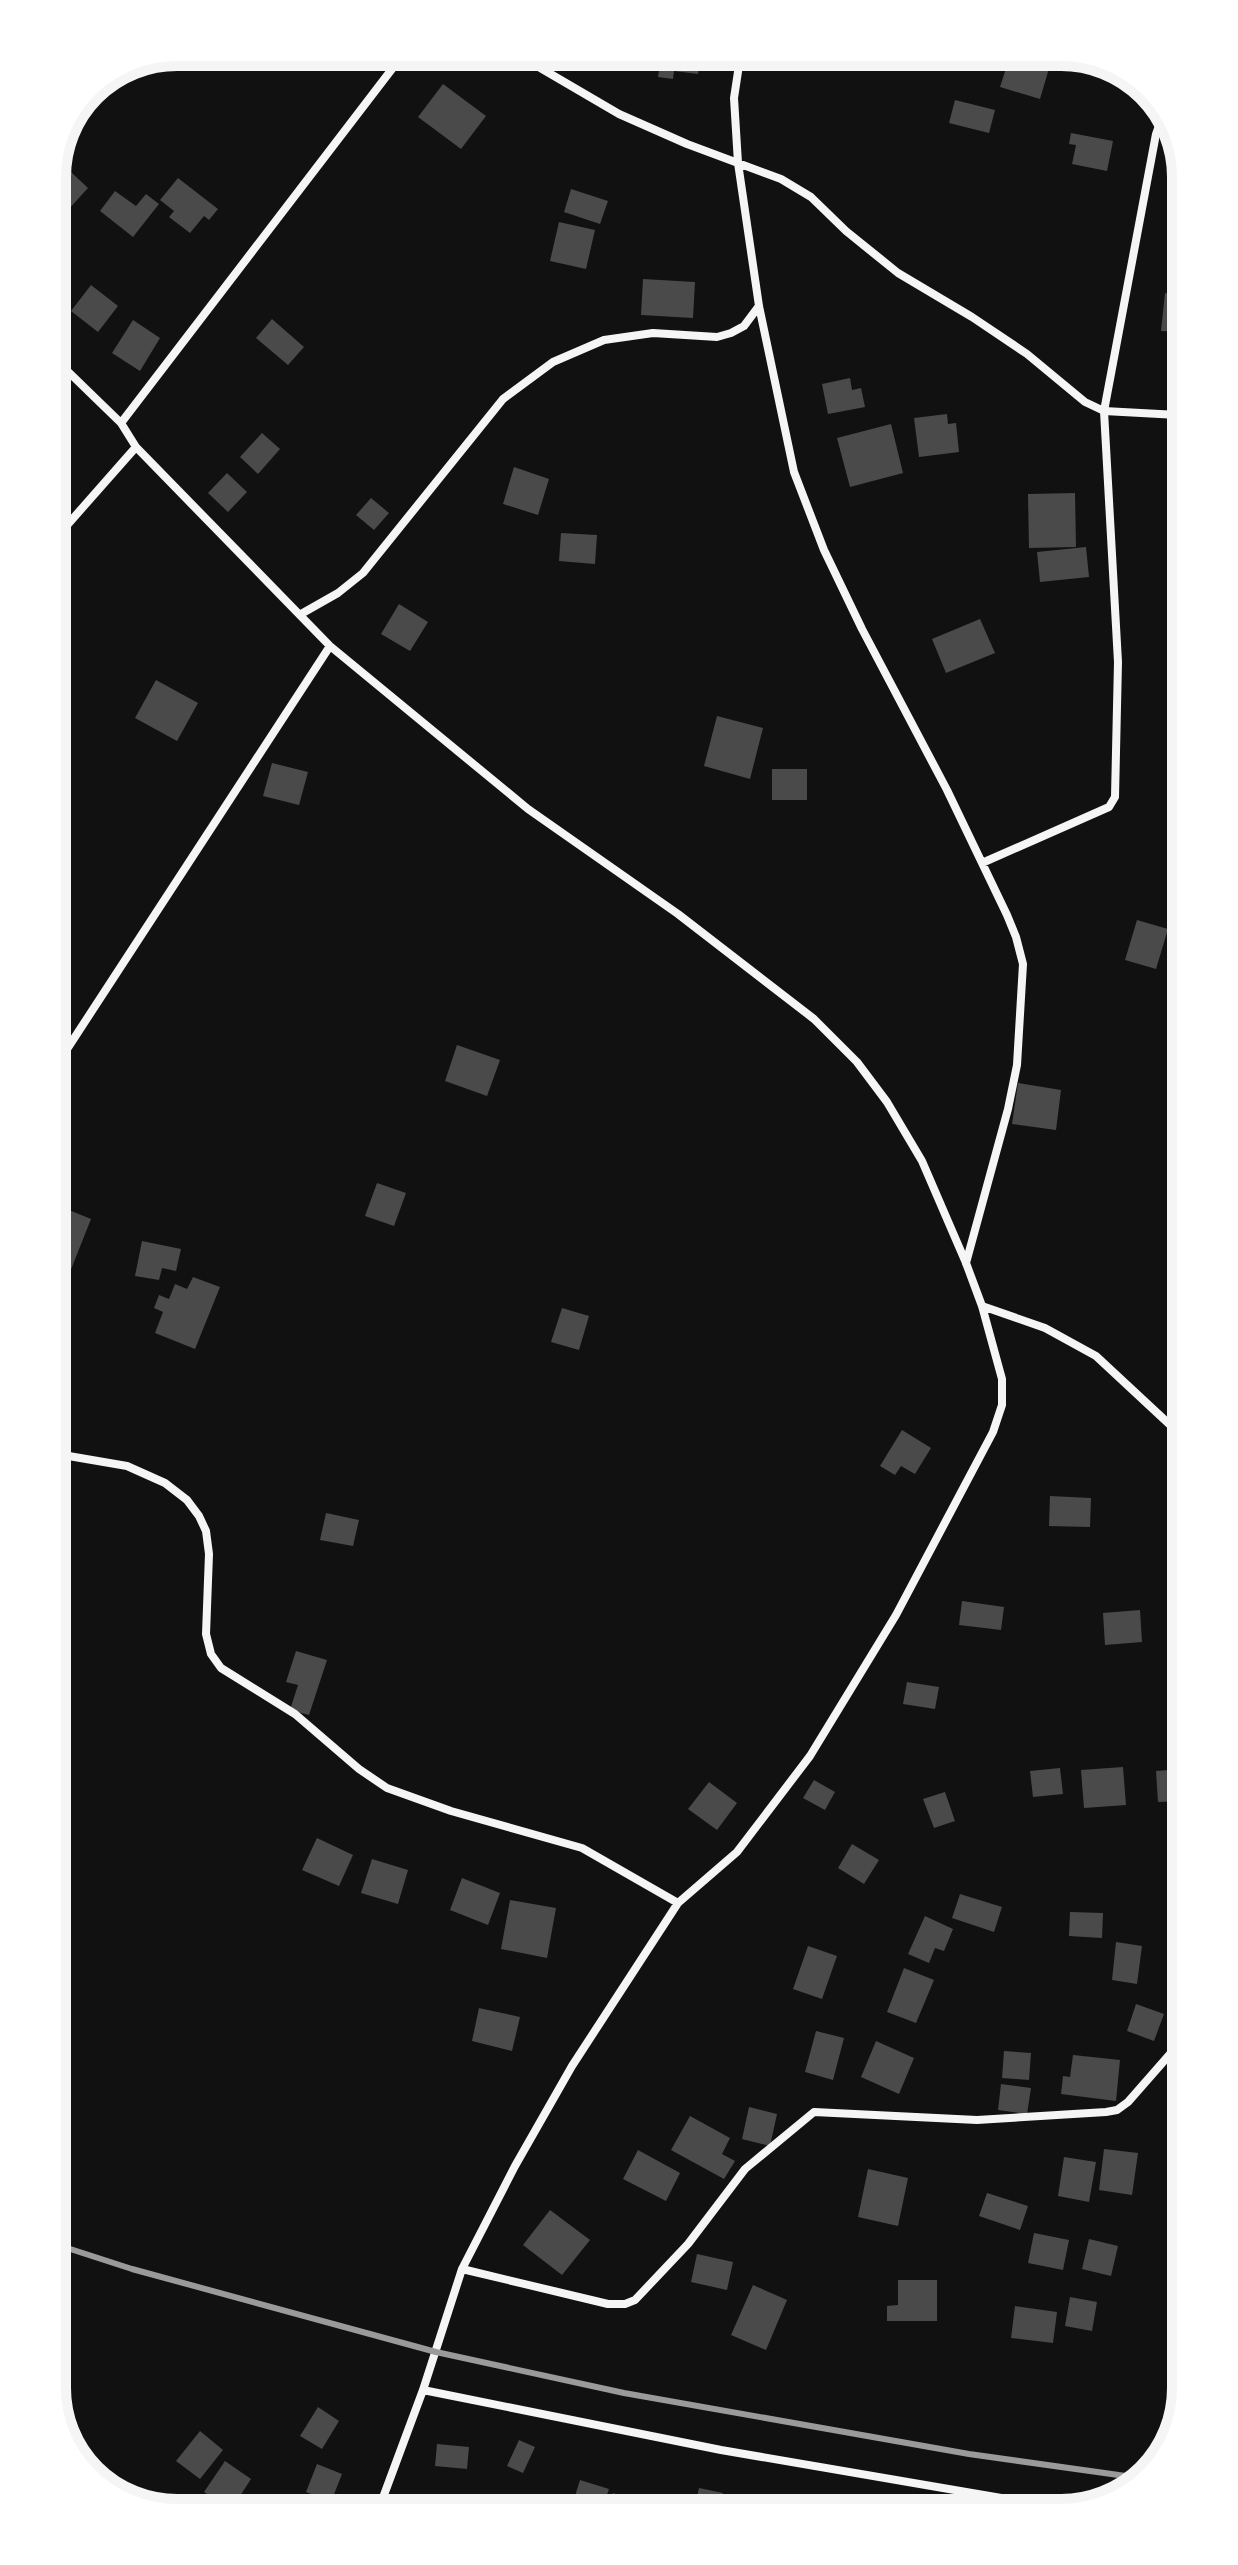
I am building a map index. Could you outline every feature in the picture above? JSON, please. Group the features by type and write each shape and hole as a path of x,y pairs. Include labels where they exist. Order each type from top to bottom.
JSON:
{"street":[{"path":"121,423 394,66"},
{"path":"537,66 619,114 781,179 811,197 846,231 898,273 1016,346 1085,402 1104,411 1172,414"},
{"path":"739,66 734,98 738,163 759,306 794,472 824,550 982,863 1016,937 1023,964 1017,1065 966,1263"},
{"path":"982,863 1109,807 1115,797 1118,662 1104,411 1159,125"},
{"path":"301,614 338,593 363,573 503,399 553,362 604,340 653,333 717,337 744,326 759,306"},
{"path":"66,370 121,423 136,447 330,646 528,809 678,914 814,1019 857,1062 887,1102 922,1161 982,1306 1002,1379 1002,1405 993,1432 896,1615 810,1756 737,1852 678,1903 572,2066 515,2166 462,2269 423,2390 382,2499"},
{"path":"66,526 136,447"},
{"path":"66,1051 330,646"},
{"path":"982,1306 1045,1328 1096,1356 1172,1427"},
{"path":"66,1456 127,1466 165,1483 187,1500 206,1531 209,1554 206,1634 211,1654 221,1668 295,1714 359,1769 387,1788 451,1811 582,1848 678,1903"},
{"path":"462,2269 608,2304 625,2304 635,2300 688,2244 745,2169 814,2112 977,2120 1117,2110 1128,2102 1172,2052"},
{"path":"423,2390 721,2450 1007,2499"}],"building":[{"path":"660,66 699,66 698,74 674,71 673,79 658,77"},
{"path":"1007,66 1050,66 1040,99 1000,87"},
{"path":"443,84 486,116 461,149 418,117"},
{"path":"955,100 995,110 989,133 949,123"},
{"path":"1071,133 1113,141 1107,171 1072,164 1076,145 1069,144"},
{"path":"66,168 88,188 66,212"},
{"path":"178,178 218,209 209,220 204,216 190,233 169,217 174,211 160,200"},
{"path":"571,189 608,201 600,224 564,212"},
{"path":"115,191 136,206 146,194 159,204 133,237 100,211"},
{"path":"559,222 595,230 586,269 550,261"},
{"path":"643,279 695,282 693,318 641,315"},
{"path":"91,285 118,306 98,332 71,311"},
{"path":"1165,293 1172,294 1172,332 1161,331"},
{"path":"272,319 304,347 288,365 256,338"},
{"path":"133,320 160,338 140,371 112,353"},
{"path":"850,378 852,390 861,388 865,407 828,414 822,384"},
{"path":"947,414 948,424 956,423 959,452 919,457 914,418"},
{"path":"891,424 903,473 850,487 837,438"},
{"path":"262,433 280,449 258,474 240,457"},
{"path":"514,467 549,479 538,515 503,504"},
{"path":"227,473 247,492 228,512 208,493"},
{"path":"1075,493 1076,547 1029,548 1028,494"},
{"path":"371,498 389,513 374,530 356,515"},
{"path":"561,533 597,535 595,564 559,561"},
{"path":"1086,547 1089,577 1040,582 1037,552"},
{"path":"399,604 428,622 410,651 381,634"},
{"path":"980,619 995,653 946,673 932,639"},
{"path":"156,680 198,703 177,741 135,718"},
{"path":"717,716 763,728 750,779 704,766"},
{"path":"272,763 308,772 299,805 263,796"},
{"path":"772,769 807,769 807,800 772,800"},
{"path":"1137,920 1168,929 1156,969 1125,960"},
{"path":"457,1045 500,1060 487,1096 445,1081"},
{"path":"1018,1083 1061,1090 1056,1130 1012,1124"},
{"path":"377,1183 406,1193 394,1226 365,1216"},
{"path":"66,1209 91,1219 66,1276"},
{"path":"142,1241 181,1249 176,1271 162,1268 159,1280 135,1276"},
{"path":"193,1277 220,1287 195,1349 155,1333 163,1312 154,1308 159,1295 169,1299 175,1284 187,1289"},
{"path":"562,1308 589,1316 579,1350 551,1342"},
{"path":"902,1430 931,1448 915,1474 901,1466 895,1475 880,1466"},
{"path":"1050,1496 1091,1498 1090,1527 1049,1526"},
{"path":"326,1513 359,1520 353,1546 320,1540"},
{"path":"962,1601 1004,1607 1001,1630 959,1625"},
{"path":"1140,1610 1142,1642 1105,1645 1103,1613"},
{"path":"296,1651 327,1660 309,1715 290,1710 298,1685 286,1682"},
{"path":"907,1682 939,1687 935,1709 903,1704"},
{"path":"1123,1767 1126,1805 1084,1808 1081,1770"},
{"path":"1060,1768 1063,1794 1033,1797 1030,1771"},
{"path":"1172,1770 1172,1801 1158,1802 1156,1771"},
{"path":"814,1780 835,1792 825,1810 803,1798"},
{"path":"709,1782 737,1803 717,1830 688,1809"},
{"path":"945,1792 955,1821 934,1828 923,1799"},
{"path":"317,1838 353,1855 339,1886 302,1870"},
{"path":"852,1844 879,1860 864,1884 838,1868"},
{"path":"372,1859 408,1870 398,1904 361,1893"},
{"path":"462,1878 500,1893 488,1925 450,1910"},
{"path":"960,1894 1002,1907 994,1932 952,1918"},
{"path":"510,1900 556,1908 547,1958 501,1949"},
{"path":"1070,1912 1103,1913 1102,1938 1069,1936"},
{"path":"925,1916 953,1929 944,1951 935,1948 929,1963 908,1954"},
{"path":"1116,1942 1142,1946 1137,1984 1112,1980"},
{"path":"808,1946 837,1956 822,1999 793,1989"},
{"path":"904,1968 934,1980 916,2023 887,2012"},
{"path":"1136,2004 1164,2014 1154,2041 1127,2031"},
{"path":"479,2008 520,2017 512,2051 472,2041"},
{"path":"816,2031 844,2038 833,2080 805,2072"},
{"path":"876,2041 914,2058 899,2094 861,2077"},
{"path":"1004,2051 1031,2053 1029,2080 1002,2078"},
{"path":"1073,2055 1120,2060 1116,2101 1061,2094 1063,2076 1070,2077"},
{"path":"1001,2084 1031,2088 1027,2114 998,2110"},
{"path":"749,2107 777,2114 770,2146 742,2139"},
{"path":"690,2116 730,2138 722,2154 735,2161 724,2179 671,2150"},
{"path":"1104,2149 1138,2153 1132,2195 1099,2190"},
{"path":"638,2150 680,2173 666,2201 623,2179"},
{"path":"1064,2157 1096,2162 1089,2202 1058,2196"},
{"path":"868,2169 908,2178 898,2226 858,2217"},
{"path":"987,2193 1028,2206 1020,2230 979,2216"},
{"path":"550,2210 590,2240 562,2275 523,2245"},
{"path":"1034,2233 1069,2240 1063,2270 1028,2263"},
{"path":"1089,2239 1118,2246 1111,2276 1082,2269"},
{"path":"697,2254 733,2262 727,2290 691,2282"},
{"path":"898,2280 937,2280 937,2321 887,2321 887,2306 898,2305"},
{"path":"753,2285 787,2300 766,2350 731,2335"},
{"path":"1070,2297 1097,2302 1092,2331 1065,2326"},
{"path":"1015,2306 1057,2312 1053,2343 1011,2338"},
{"path":"318,2407 339,2421 322,2449 300,2436"},
{"path":"200,2431 223,2450 200,2479 176,2461"},
{"path":"519,2440 535,2447 523,2473 507,2466"},
{"path":"437,2444 469,2447 467,2469 435,2466"},
{"path":"225,2461 251,2479 238,2499 214,2499 204,2492"},
{"path":"317,2464 342,2474 332,2499 306,2492"},
{"path":"580,2480 609,2489 606,2499 575,2496"},
{"path":"699,2488 723,2493 722,2499 697,2499"},
{"path":"613,2493 629,2499 610,2499"}],"railway":[{"path":"66,2248 132,2269 436,2352 624,2393 969,2454 1128,2476"}]}
